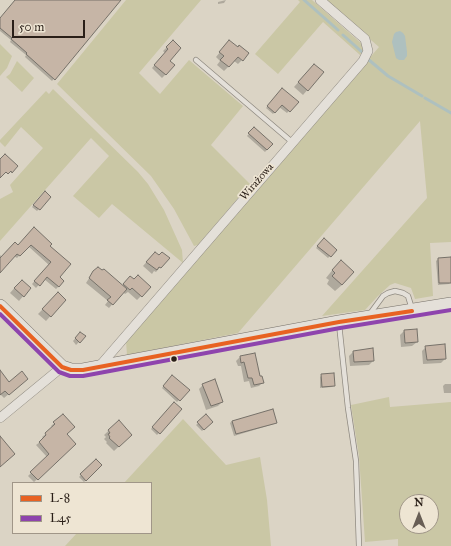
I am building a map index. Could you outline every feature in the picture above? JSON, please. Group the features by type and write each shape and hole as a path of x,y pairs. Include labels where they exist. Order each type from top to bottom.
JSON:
{"street":[{"name":"Wirażowa","path":"98,368 363,61 368,51 365,39 320,0"},
{"path":"0,306 62,367 71,370 83,370 339,322 451,304"},
{"path":"0,418 62,367"}],"lane":[{"path":"196,60 292,142"},
{"path":"367,318 383,296 395,291 403,292 408,296 412,310"},
{"path":"339,322 348,408 356,461 359,546"}],"shaded area":[{"path":"126,0 201,0 139,73 160,94 189,60 243,106 211,145 250,184 198,245 194,246 174,209 151,176 57,84"},
{"path":"298,0 312,0 362,44 364,50 360,55 323,22 278,74 255,54 300,2"},
{"path":"325,0 451,0 451,242 430,243 433,296 415,299 411,288 395,283 390,285 365,310 322,316 427,198 420,121 238,333 127,355 126,341 379,47"},
{"path":"400,31 405,36 407,56 404,60 399,60 396,58 392,42 394,34"},
{"path":"0,44 12,56 7,68 0,76"},
{"path":"17,61 34,78 22,92 6,77 10,74"},
{"path":"53,89 138,172 148,184 164,210 182,250 183,263 112,204 99,218 73,196 109,156 91,138 0,241 0,199 13,192 10,185 43,148 21,127 5,147 0,140 46,91 49,94"},
{"path":"389,397 390,407 451,402 451,546 398,546 398,539 365,542 359,456 351,405"},
{"path":"183,419 226,465 260,457 267,500 271,546 65,546 76,534 152,534 152,482 125,482"}],"building":[{"path":"15,0 121,0 55,80 0,28 0,18"},
{"path":"173,40 181,48 170,61 175,65 166,75 154,65 168,49 166,47"},
{"path":"229,40 238,47 239,45 249,53 243,61 238,57 229,67 220,60 224,56 219,52"},
{"path":"314,64 324,72 308,91 298,82"},
{"path":"282,88 299,102 290,112 282,105 275,113 267,106"},
{"path":"254,127 273,144 267,150 248,133"},
{"path":"5,154 18,166 12,173 11,171 8,174 6,172 0,178 0,159"},
{"path":"45,191 51,197 40,210 33,205"},
{"path":"34,227 52,244 50,246 71,264 60,277 64,281 59,287 47,277 40,286 34,281 51,262 31,245 20,256 17,254 0,273 0,258 15,242 18,245"},
{"path":"324,238 337,250 331,257 317,246"},
{"path":"155,252 159,255 162,252 170,258 161,268 159,267 157,270 146,262"},
{"path":"451,257 451,283 439,283 438,258"},
{"path":"341,260 354,272 342,285 332,276 335,273 332,270"},
{"path":"98,267 102,270 104,269 127,289 113,305 107,300 111,297 89,278 93,271"},
{"path":"138,275 151,287 142,297 132,288 130,290 123,284 130,276 134,279"},
{"path":"22,280 31,288 24,297 14,288"},
{"path":"58,292 66,300 51,317 42,309"},
{"path":"417,329 418,342 405,343 404,330"},
{"path":"80,332 86,336 80,343 75,338"},
{"path":"445,344 446,359 427,360 425,346"},
{"path":"373,348 374,361 354,362 353,351"},
{"path":"255,353 260,376 262,376 264,383 254,385 252,378 248,378 244,362 241,363 240,356"},
{"path":"0,370 9,382 22,371 28,379 9,395 5,391 0,395"},
{"path":"334,373 335,386 322,387 321,374"},
{"path":"172,375 190,390 180,401 163,386"},
{"path":"215,379 223,402 211,406 202,384"},
{"path":"174,402 182,409 160,434 152,427"},
{"path":"273,409 277,423 236,434 232,421"},
{"path":"63,414 75,427 67,434 76,444 38,480 30,472 49,454 39,442 46,435 45,433 55,424 53,422"},
{"path":"206,414 213,422 204,430 197,422"},
{"path":"119,420 132,435 119,447 109,438 110,437 108,434 110,433 108,430"},
{"path":"0,436 15,454 0,467"},
{"path":"96,459 102,465 86,481 80,474"}],"waterway":[{"path":"304,0 338,30"},
{"path":"343,35 362,52"},
{"path":"369,60 388,76 422,96"},
{"path":"425,98 451,113"}],"transit line":[{"name":"L-8","path":"0,306 62,367 71,370 83,370 339,322 412,311"},
{"name":"L45","path":"0,314 59,372 70,376 83,376 340,328 451,310"}]}
